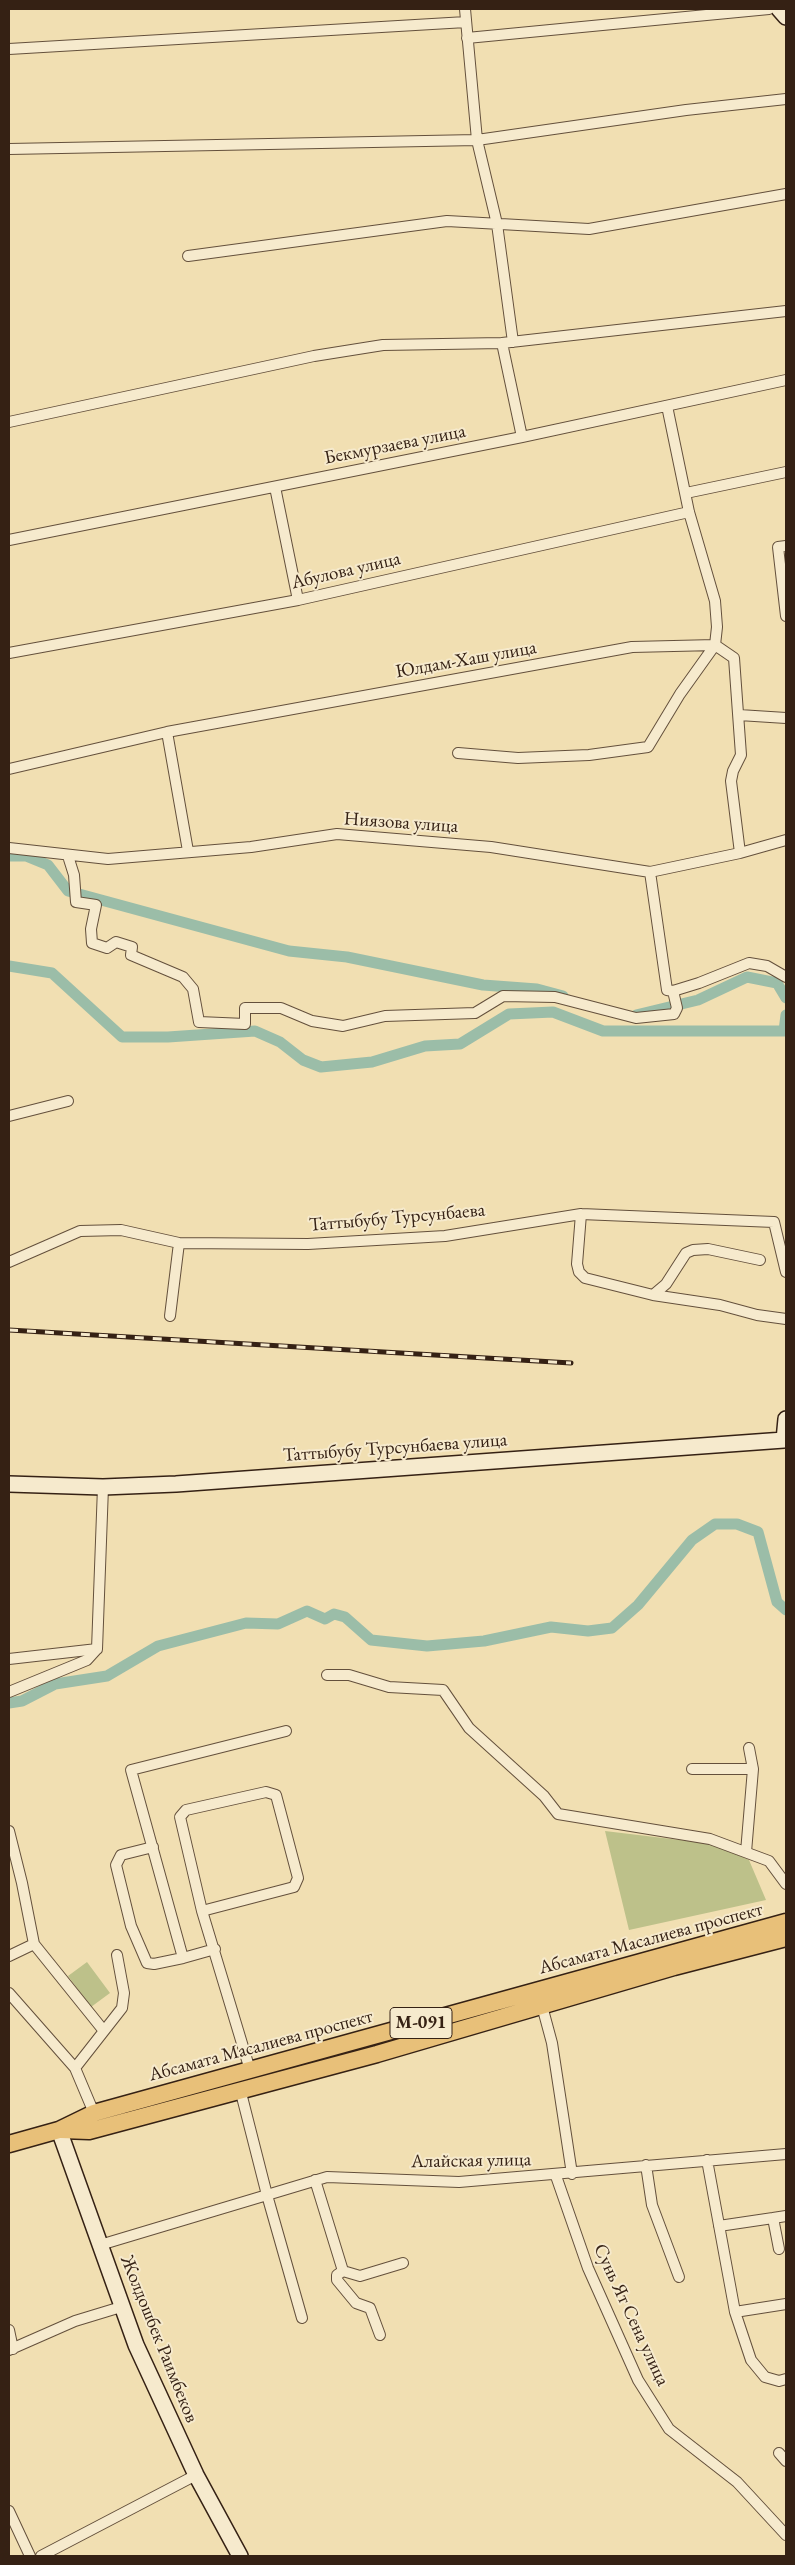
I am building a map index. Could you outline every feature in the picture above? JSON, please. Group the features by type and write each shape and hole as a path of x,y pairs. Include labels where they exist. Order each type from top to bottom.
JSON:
{"main road":[{"name":"Абсамата Масалиева проспект","path":"9,2144 59,2130 94,2114 786,1922"},
{"name":"М-091","path":"59,2130 89,2131 240,2089 377,2054 786,1938"}],"street":[{"path":"465,9 477,140 497,224 513,342"},
{"path":"467,38 769,9"},
{"path":"779,9 786,17"},
{"path":"9,49 466,22"},
{"path":"9,149 477,140 686,110 786,99"},
{"path":"188,256 447,221 589,229 786,194"},
{"path":"9,422 314,356 383,345 502,344 786,311"},
{"path":"502,344 522,438"},
{"name":"Бекмурзаева улица","path":"9,540 522,438 786,380"},
{"path":"458,753 518,758 589,755 648,747 680,694 715,645 717,627 715,601 689,512 667,406"},
{"path":"686,493 786,472"},
{"path":"276,487 298,600"},
{"name":"Абулова улица","path":"9,653 298,600 689,512"},
{"path":"786,546 778,547 786,616"},
{"path":"715,645 734,658 741,755 733,771 731,781 740,853"},
{"name":"Юлдам-Хаш улица","path":"9,769 167,732 632,647 715,645"},
{"path":"739,715 786,718"},
{"path":"167,732 188,851"},
{"name":"Ниязова улица","path":"9,848 108,859 251,847 337,834 491,847 650,872 740,853 786,840"},
{"path":"68,856 74,875 76,902 96,905 91,929 92,943 106,948 116,942 132,947 131,956 183,977 193,989 199,1022 246,1024 245,1008 281,1008 312,1021 343,1026 386,1016 475,1013 503,996 555,997 636,1018 674,1014 675,1000 665,987 650,872"},
{"path":"675,1000 699,983 749,963 767,966 786,977"},
{"path":"9,1116 68,1100"},
{"path":"580,1214 577,1244 579,1272 585,1278 653,1295 720,1305 757,1315 786,1319"},
{"name":"Таттыбубу Турсунбаева","path":"9,1262 80,1231 121,1230 179,1243 308,1244 445,1236 580,1214 774,1222 786,1272"},
{"path":"170,1316 179,1243"},
{"path":"653,1295 666,1284 686,1253 693,1250 708,1250 760,1260"},
{"path":"785,1441 786,1418"},
{"name":"Таттыбубу Турсунбаева улица","path":"9,1484 102,1487 176,1484 785,1441"},
{"path":"9,1692 87,1660 97,1649 102,1487"},
{"path":"9,1659 97,1649"},
{"path":"327,1675 349,1675 389,1687 443,1690 469,1728 544,1796 558,1814 710,1839 769,1861 786,1884"},
{"path":"183,1958 131,1770 286,1732"},
{"path":"746,1852 753,1768 749,1748"},
{"path":"692,1769 753,1768"},
{"path":"202,1911 294,1888 298,1878 276,1795 266,1792 194,1808 186,1810 180,1817 202,1911 250,2070"},
{"path":"9,1830 34,1944 104,2030"},
{"path":"153,1847 122,1855 116,1865 131,1926 147,1963 154,1964 215,1949"},
{"path":"9,1956 34,1944"},
{"path":"75,2068 122,2008 124,1993 117,1956"},
{"path":"9,1993 75,2068 94,2114"},
{"path":"542,2006 552,2043 572,2174"},
{"path":"240,2089 267,2195 302,2318"},
{"name":"Жолдошбек Раимбеков","path":"59,2130 121,2307 165,2410 196,2475 240,2556"},
{"name":"Алайская улица","path":"100,2245 327,2177 459,2182 556,2176 646,2164 786,2154"},
{"path":"707,2160 735,2312 751,2360 765,2377 780,2381 786,2379"},
{"path":"646,2164 652,2206 679,2277"},
{"name":"Сунь Ят Сена улица","path":"556,2176 588,2268 638,2380 668,2429 737,2482 786,2535"},
{"path":"315,2180 343,2271"},
{"path":"719,2226 786,2216"},
{"path":"773,2218 778,2249"},
{"path":"343,2271 360,2276 403,2263"},
{"path":"343,2271 337,2276 337,2280 356,2304 370,2308 380,2334"},
{"path":"735,2312 786,2304"},
{"path":"9,2330 11,2350 75,2322 121,2307"},
{"path":"779,2453 786,2461"},
{"path":"41,2556 196,2475"},
{"path":"9,2511 30,2556"}],"green space":[{"path":"605,1831 713,1844 749,1860 766,1900 629,1930"},
{"path":"87,1962 110,1993 91,2007 68,1976"}],"waterway":[{"path":"9,856 26,856 48,865 68,891 289,951 347,957 483,985 537,989 563,996"},
{"path":"9,966 52,973 122,1037 168,1037 255,1031 280,1042 303,1060 321,1067 372,1062 425,1046 460,1044 509,1014 553,1012 603,1031 786,1031"},
{"path":"636,1015 698,1000 747,977 777,983 786,998"},
{"path":"784,1031 786,1015"},
{"path":"9,1703 22,1701 55,1684 107,1676 158,1646 246,1623 278,1624 307,1611 325,1619 334,1614 345,1617 371,1640 427,1646 484,1641 551,1627 588,1631 612,1628 638,1605 692,1540 715,1524 737,1524 758,1532 777,1602 786,1610"}],"railway":[{"path":"9,1330 571,1363"}]}
